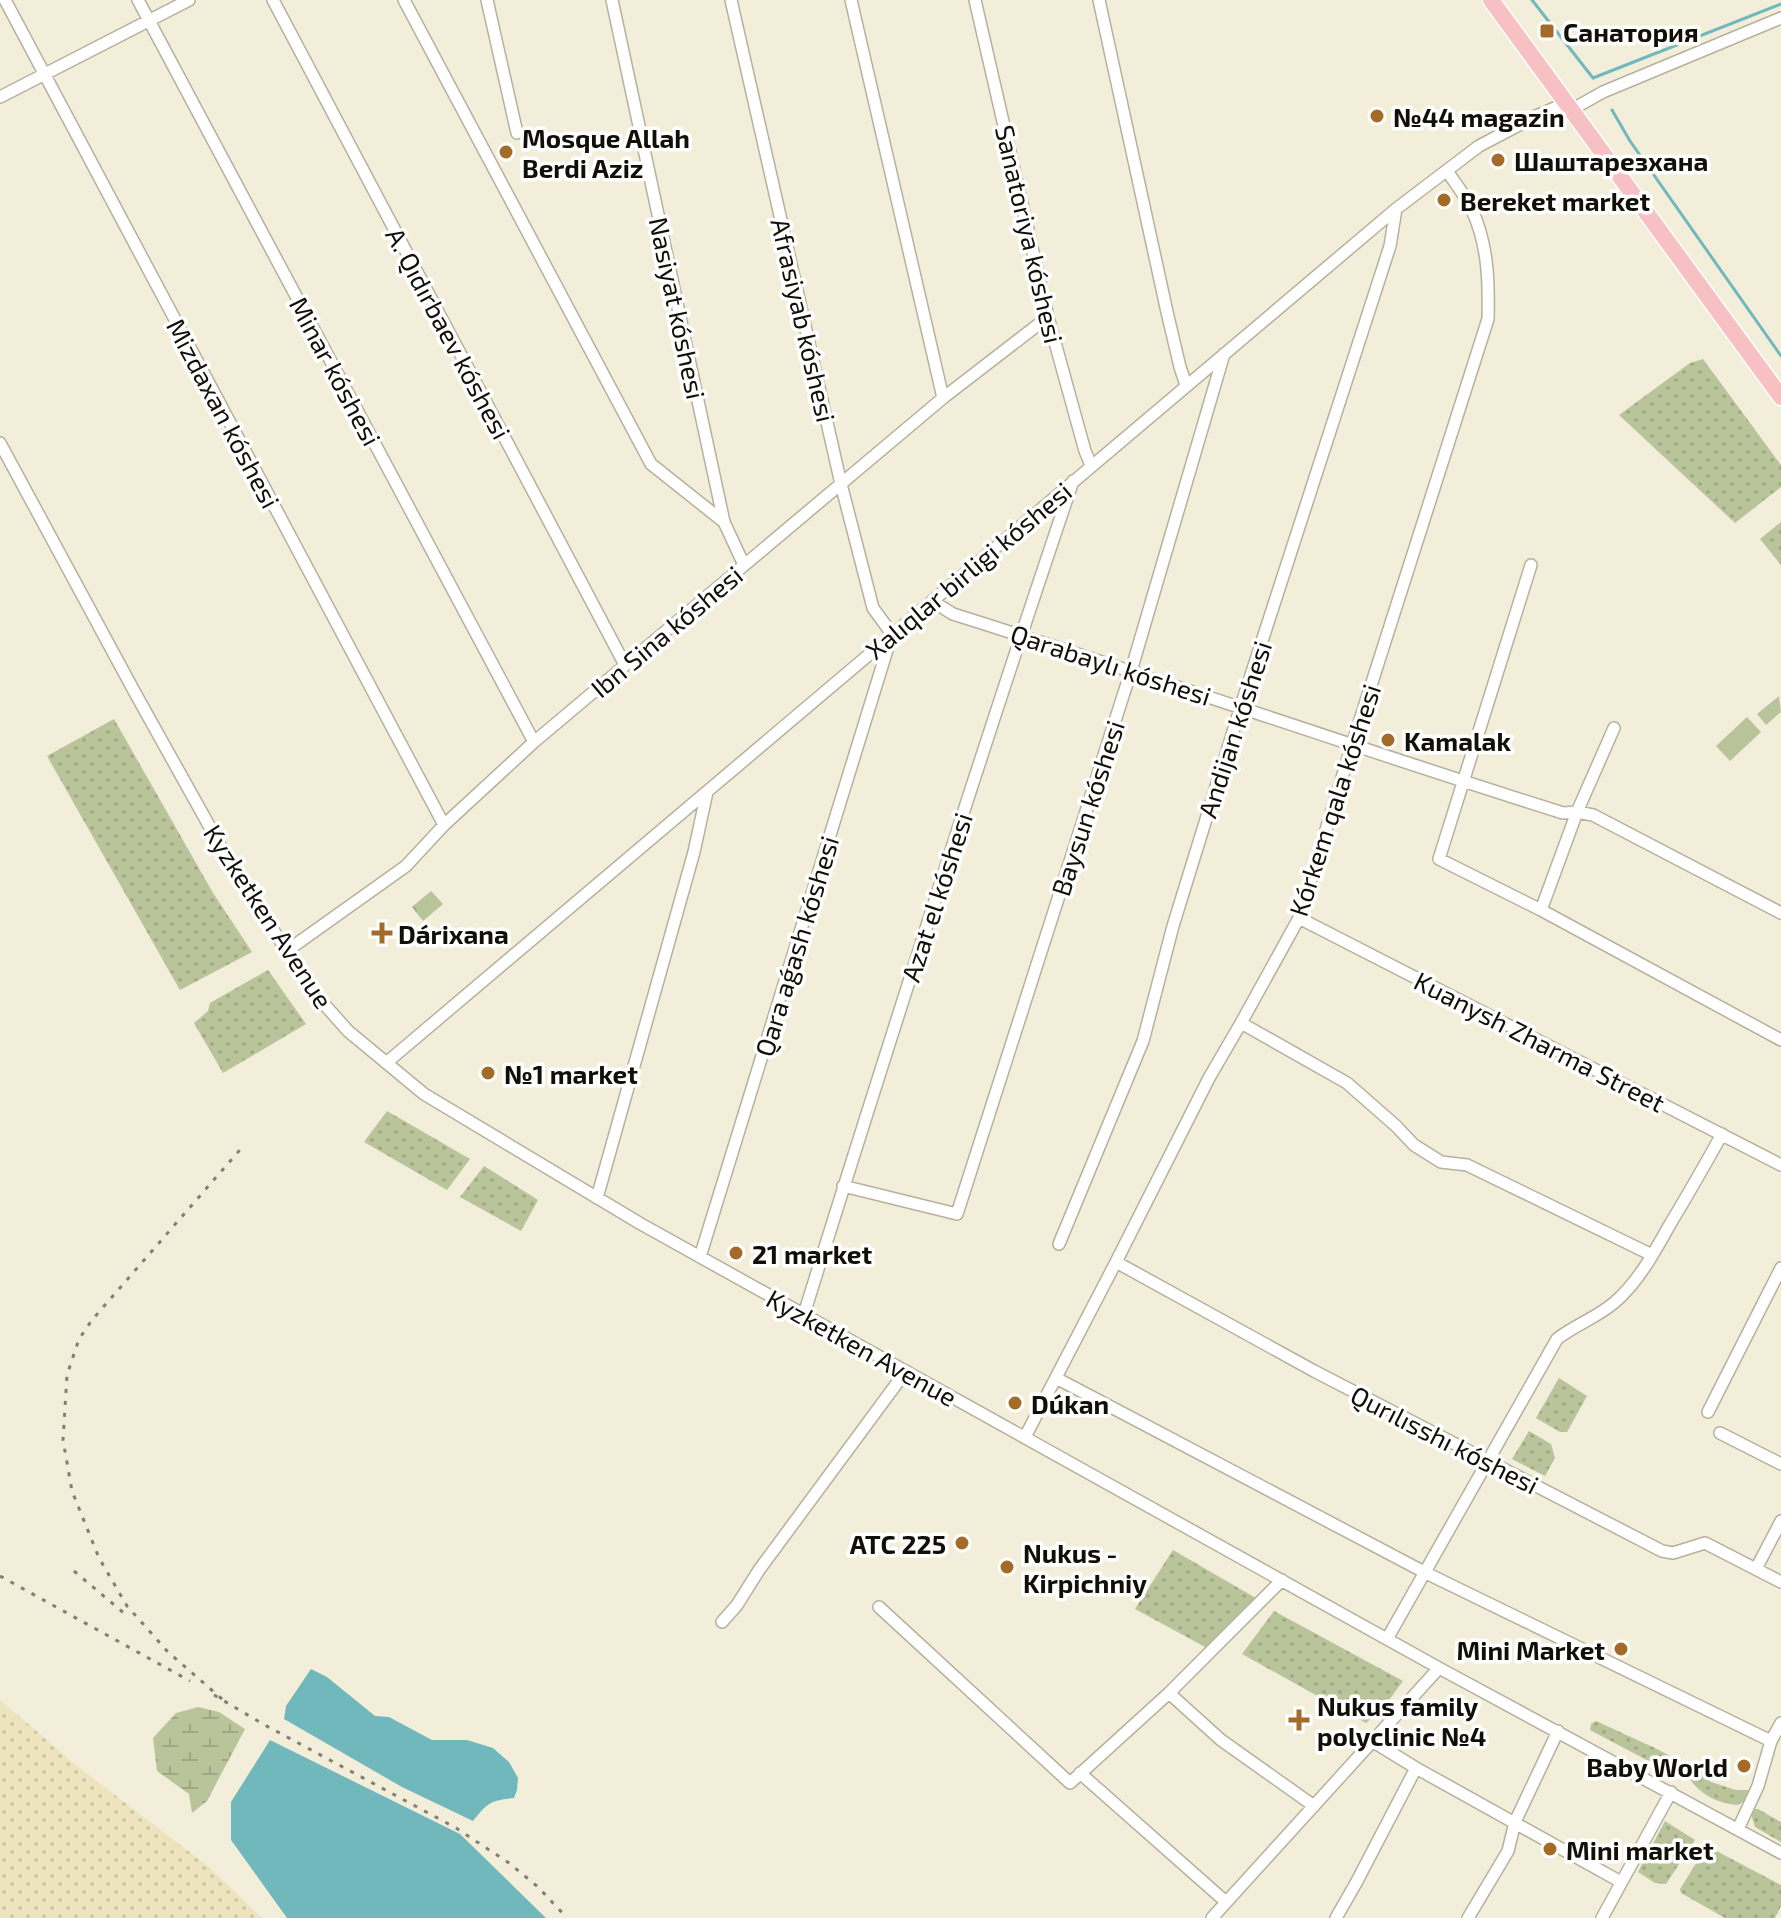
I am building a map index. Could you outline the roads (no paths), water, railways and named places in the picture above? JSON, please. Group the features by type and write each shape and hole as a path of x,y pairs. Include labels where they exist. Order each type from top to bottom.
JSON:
{"highway":[{"path":"1491,0 1781,397"}],"street":[{"name":"Mizdaxan kóshesi","path":"5,0 444,825"},
{"name":"Minar kóshesi","path":"138,0 534,742"},
{"path":"0,97 189,0"},
{"name":"A. Qıdırbaev kóshesi","path":"273,0 625,665"},
{"path":"404,0 651,464 724,522"},
{"path":"487,0 517,133"},
{"name":"Nasiyat kóshesi","path":"612,0 724,522 744,565"},
{"name":"Afrasiyab kóshesi","path":"731,0 841,484 873,608 892,634"},
{"path":"851,0 943,398"},
{"name":"Sanatoriya kóshesi","path":"975,0 1048,317 1091,465"},
{"path":"1099,0 1167,312 1186,385"},
{"name":"Xalıqlar birligi kóshesi","path":"386,1063 1186,385 1396,209 1479,146 1534,117 1569,106 1781,18"},
{"name":"Kórkem qala kóshesi","path":"1025,1437 1209,1078 1299,918 1488,319 1489,276 1482,237 1471,208 1447,171"},
{"name":"Andijan kóshesi","path":"1059,1244 1143,1041 1173,926 1241,706 1390,246 1396,209"},
{"name":"Ibn Sina kóshesi","path":"288,950 406,866 444,825 534,742 943,398 1048,317"},
{"name":"Baysun kóshesi","path":"843,1186 957,1214 1131,671 1224,354"},
{"name":"Kyzketken Avenue","path":"0,443 134,691 252,898 316,995 348,1031 424,1094 700,1257 1439,1668 1781,1853"},
{"name":"Azat el kóshesi","path":"804,1314 1073,480"},
{"path":"1531,565 1439,859 1541,910 1781,1040"},
{"name":"Qarabaylı kóshesi","path":"932,601 953,614 1462,781 1563,813 1593,815 1781,913"},
{"name":"Qara aǵash kóshesi","path":"700,1257 892,634"},
{"path":"1541,910 1577,812 1614,728"},
{"path":"597,1198 694,852 707,791"},
{"name":"Kuanysh Zharma Street","path":"1299,918 1781,1165"},
{"path":"1241,1023 1347,1083 1414,1145 1441,1162 1467,1165 1652,1255"},
{"path":"1387,1639 1557,1339 1573,1326 1613,1304 1628,1290 1652,1255 1722,1134"},
{"name":"Qurılısshı kóshesi","path":"1116,1262 1314,1371 1662,1551 1673,1553 1705,1543 1781,1582"},
{"path":"1708,1412 1781,1268"},
{"path":"722,1622 906,1371"},
{"path":"1056,1378 1426,1573 1771,1741"},
{"path":"1720,1433 1781,1464"},
{"path":"1756,1569 1781,1521"},
{"path":"879,1607 1070,1783 1169,1693 1282,1580"},
{"path":"1212,1918 1439,1668"},
{"path":"1169,1693 1221,1740 1314,1806"},
{"path":"1738,1829 1758,1786 1771,1741 1781,1723"},
{"path":"1468,1918 1508,1851 1515,1822 1558,1731"},
{"path":"1372,1741 1621,1882"},
{"path":"1336,1918 1416,1768"},
{"path":"1080,1773 1226,1902"},
{"path":"1602,1918 1671,1792"}],"water":[{"path":"311,1669 327,1677 375,1716 389,1717 432,1740 467,1740 493,1748 509,1762 518,1778 514,1798 490,1804 473,1821 402,1787 284,1719 286,1706"},
{"path":"270,1740 460,1834 546,1918 287,1918 231,1840 231,1802"}],"waterway":[{"path":"1532,0 1593,78 1781,4"},
{"path":"1612,110 1630,141 1781,356"}],"railway":[{"path":"222,1699 168,1652 127,1606 99,1558 72,1491 63,1440 67,1375 79,1339 92,1320 245,1144"},
{"path":"74,1571 125,1614"},
{"path":"0,1576 190,1681"},
{"path":"214,1695 456,1828 509,1863 538,1887 567,1918"}],"place":[{"name":"Санатория","path":"1547,31"},
{"name":"№44 magazin","path":"1377,116"},
{"name":"Mosque Allah Berdi Aziz","path":"506,152"},
{"name":"Шаштарезхана","path":"1498,160"},
{"name":"Bereket market","path":"1444,200"},
{"name":"Kamalak","path":"1388,740"},
{"name":"Dárixana","path":"382,933"},
{"name":"№1 market","path":"488,1073"},
{"name":"21 market","path":"736,1253"},
{"name":"Dúkan","path":"1015,1403"},
{"name":"АТС 225","path":"962,1543"},
{"name":"Nukus - Kirpichniy","path":"1007,1567"},
{"name":"Mini Market","path":"1621,1649"},
{"name":"Nukus family polyclinic №4","path":"1299,1720"},
{"name":"Baby World","path":"1744,1766"},
{"name":"Mini market","path":"1550,1849"}]}
